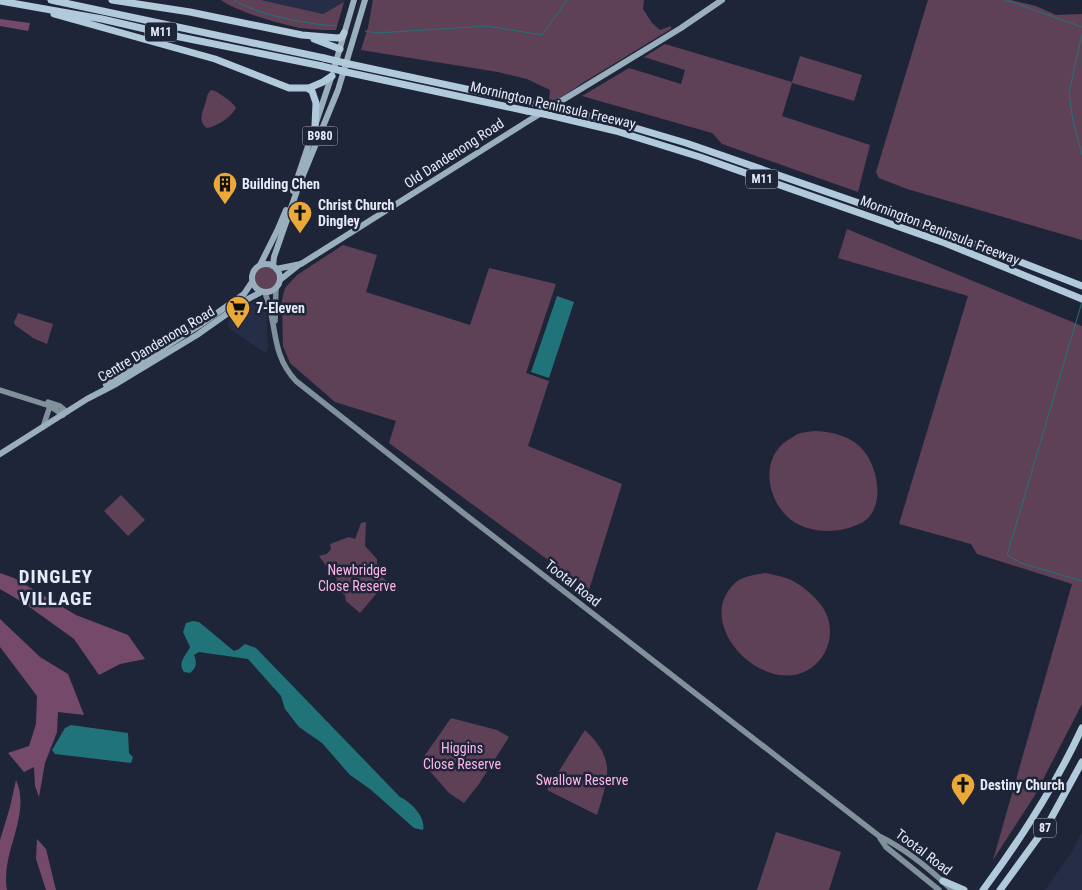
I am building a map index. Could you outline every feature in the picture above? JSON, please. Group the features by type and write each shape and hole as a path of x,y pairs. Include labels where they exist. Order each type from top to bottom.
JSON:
{"highway":[{"name":"Mornington Peninsula Freeway","path":"52,0 324,58 347,66 616,131 685,152 945,243 1081,298"},
{"path":"112,0 190,12 302,35 341,38 344,33"},
{"name":"Mornington Peninsula Freeway","path":"0,1 102,19 322,66 347,66 537,104 615,122 686,143 954,236 1082,286"},
{"path":"24,5 215,59 290,88 307,88 323,82 332,76"},
{"path":"302,35 340,49"},
{"path":"307,88 313,91 315,100 315,126"},
{"name":"87","path":"983,890 1035,814 1060,772 1082,728"},
{"name":"87","path":"1000,890 1048,824 1082,762"},
{"path":"1006,890 1010,876"},
{"path":"943,881 964,890"}],"main road":[{"name":"B980","path":"252,282 253,271 260,265 280,225 332,76 354,0"},
{"name":"B980","path":"275,268 274,257 296,192 330,113 347,66 365,0"},
{"name":"Old Dandenong Road","path":"280,280 301,264 525,123 681,28 722,0"},
{"path":"332,76 347,66 345,56 340,49"},
{"path":"252,282 255,288 263,292 270,292 276,288 280,280 279,273 275,268 268,264 260,265"},
{"name":"Old Dandenong Road","path":"275,268 301,264"},
{"name":"Centre Dandenong Road","path":"0,454 200,325 244,294 252,282"},
{"name":"Tootal Road","path":"274,334 276,288"},
{"name":"Centre Dandenong Road","path":"87,399 116,384 196,335 248,299 263,292"},
{"name":"Tootal Road","path":"263,292 270,304 276,348 291,376 303,387 879,836 891,842 943,881 952,890"},
{"path":"0,390 51,402 63,407 65,413"},
{"path":"22,396 65,413"},
{"path":"43,427 50,406"},
{"name":"Tootal Road","path":"879,836 886,847 939,890"}],"shaded area":[{"path":"261,0 345,0 323,14"},
{"path":"0,19 30,23 28,31 0,26"},
{"path":"557,296 574,302 549,378 531,372"},
{"name":"7-Eleven","path":"261,301 266,315 268,349 265,353 230,329 228,324 229,320 245,308 254,302"},
{"path":"0,573 14,578 76,615 128,635 145,659 120,664 99,675 74,639 24,603 0,589"},
{"path":"0,619 40,657 68,674 84,715 58,712 57,732 45,763 39,797 35,786 34,767 24,772 8,753 29,746 36,724 37,696 0,647"},
{"path":"199,622 234,651 245,644 256,648 400,797 413,806 420,815 423,830 414,828 370,789 350,775 322,743 299,727 285,709 281,696 248,659 199,652 194,655 196,663 194,669 190,673 184,672 181,665 190,647 183,632 186,623"},
{"path":"71,725 128,733 129,753 133,757 131,763 55,754 52,750 65,728"},
{"path":"16,780 20,793 20,807 8,862 7,890 0,890 0,840"},
{"path":"1082,833 1082,890 1045,890 1071,853"},
{"path":"37,839 46,849 56,890 46,890 36,859"}],"green space":[{"path":"221,0 261,0 323,14 344,2 336,30 326,30 301,28 277,22 250,14"},
{"path":"373,0 644,0 643,9 652,23 660,30 671,26 671,29 555,102 549,101 550,90 527,79 498,72 361,50"},
{"path":"928,0 1011,0 1036,6 1056,15 1082,14 1082,240 907,189 879,178 876,172"},
{"path":"665,44 792,82 800,56 862,75 854,101 792,83 782,116 870,145 858,192 722,144 712,133 582,96 629,68 681,84 685,70 644,57"},
{"path":"211,90 225,97 236,108 224,121 207,128 201,119 207,95"},
{"path":"847,229 1082,326 1082,704 1035,795 993,860 1072,584 977,554 971,544 899,524 968,296 838,258"},
{"path":"343,245 377,255 366,292 470,325 489,268 556,284 526,373 549,381 528,446 622,484 589,590 389,443 396,421 335,402 290,363 283,346 282,300 285,288 297,275"},
{"path":"266,266 271,267 277,273 277,283 271,289 266,290 261,289 255,283 254,278 255,273 261,267"},
{"path":"18,313 53,324 47,344 33,338 15,325 14,322"},
{"path":"816,431 844,436 858,445 871,463 875,474 877,498 874,509 868,518 859,524 833,531 806,528 790,519 776,501 769,479 773,457 779,448 796,435"},
{"path":"121,495 145,520 128,536 104,511"},
{"name":"Newbridge Close Reserve","path":"366,522 365,546 377,559 377,573 387,581 360,613 346,601 345,595 337,590 336,567 330,571 319,556 327,554 331,549 330,544 349,537 355,539 361,523"},
{"path":"766,573 787,578 801,586 816,599 826,614 829,623 829,642 820,660 804,672 786,676 768,672 752,663 737,650 727,634 722,617 724,600 734,584 749,576"},
{"name":"Higgins Close Reserve","path":"451,718 497,730 509,737 479,784 464,803 449,793 421,761"},
{"name":"Swallow Reserve","path":"585,730 602,751 606,760 606,780 597,815 547,790"},
{"path":"776,832 841,852 829,890 757,890"}],"waterway":[{"path":"234,0 269,14 297,21 335,26"},
{"path":"365,31 377,33 487,26 542,35 567,0"},
{"path":"1006,0 1082,27"},
{"path":"1082,34 1069,93 1073,121 1082,155"},
{"path":"1082,302 1007,555 1021,563 1082,581"}],"place":[{"name":"Building Chen","path":"225,205"},
{"name":"Christ Church Dingley","path":"300,234"},
{"name":"7-Eleven","path":"238,329"},
{"name":"Destiny Church","path":"963,806"}],"district":[{"name":"DINGLEY VILLAGE","path":"56,587"}]}
